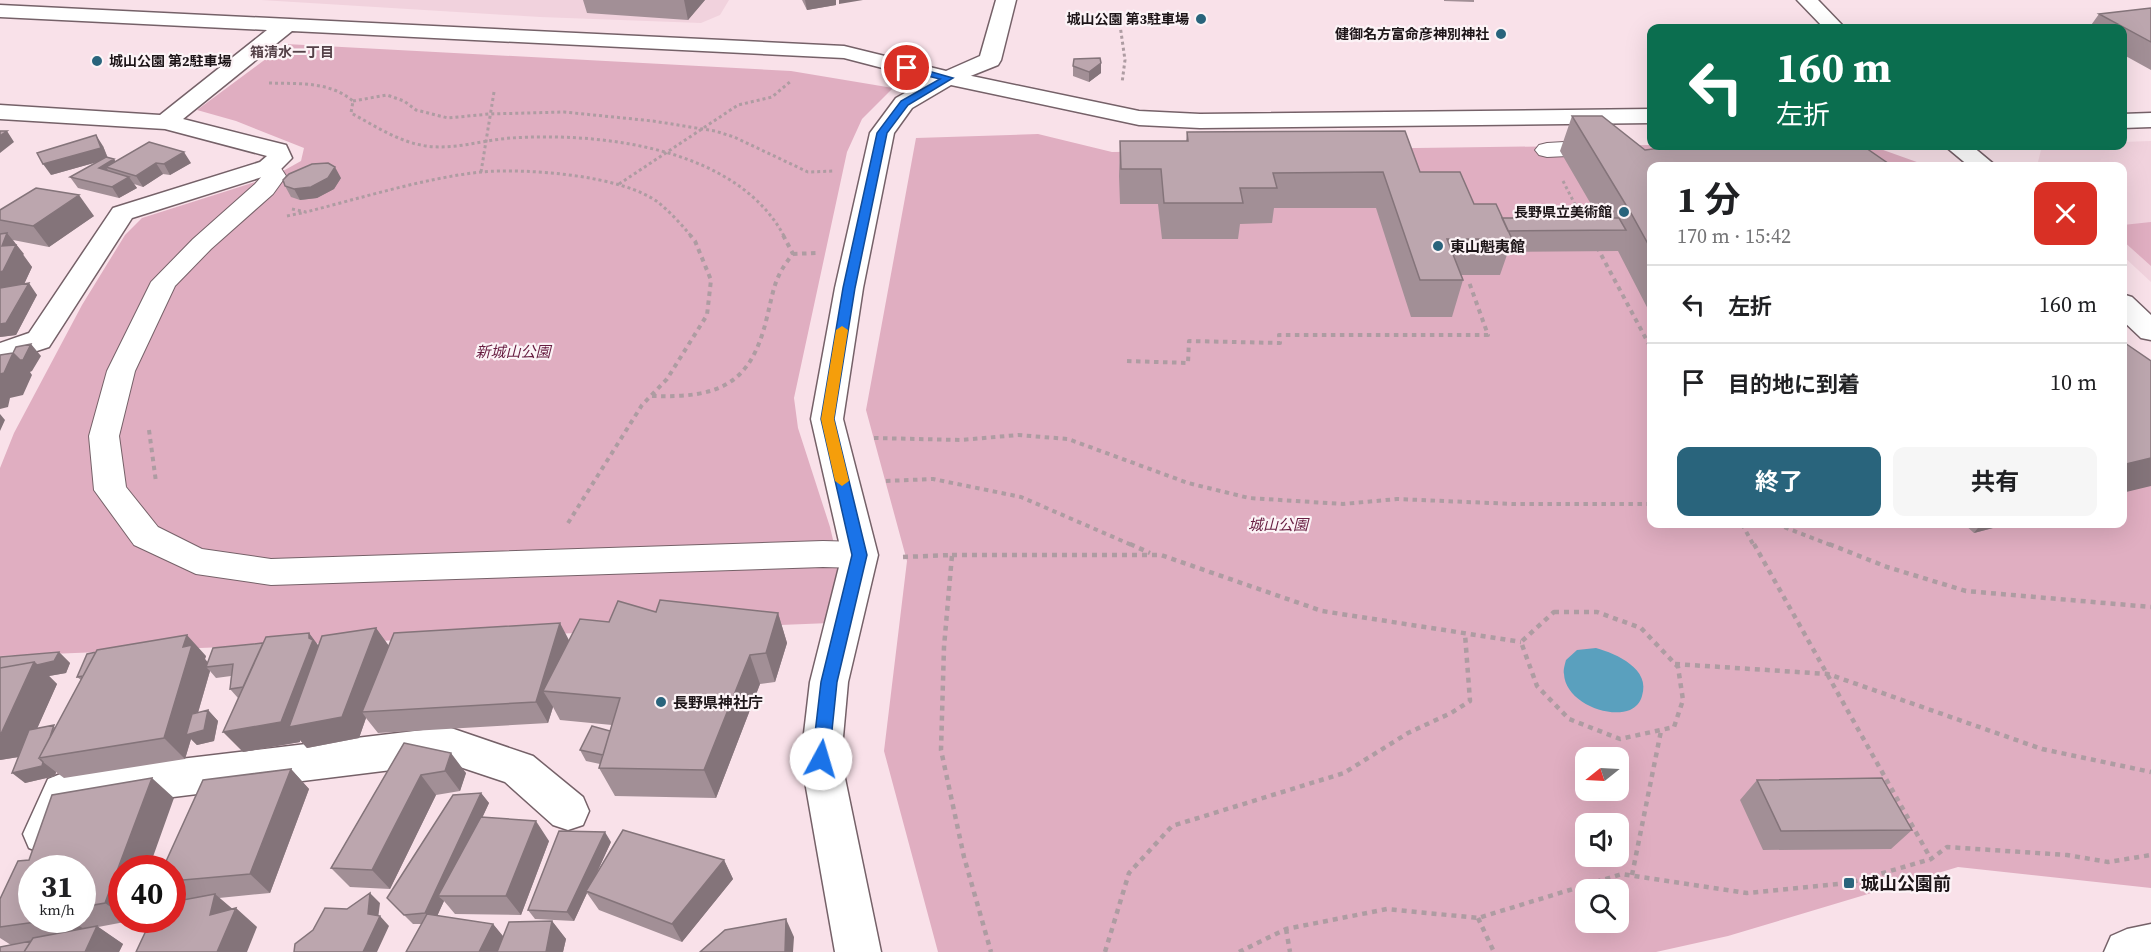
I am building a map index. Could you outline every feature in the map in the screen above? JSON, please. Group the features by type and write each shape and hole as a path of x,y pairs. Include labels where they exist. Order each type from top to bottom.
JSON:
{"street":[{"path":"858,952 821,759 829,682 860,555 827,419 849,288 882,133 904,103 948,78 990,60 1006,0"},
{"path":"1807,0 1831,24"},
{"path":"6,11 844,52 948,78 1149,118 1200,121 1647,116"},
{"path":"165,122 287,25"},
{"path":"0,112 165,122 276,150 280,158 269,167 122,213 39,340 0,353"},
{"path":"2127,121 2151,120"},
{"path":"1547,150 1604,149"},
{"path":"1962,150 1979,162"},
{"path":"269,167 274,176 264,189 164,282 121,371 104,436 110,490 146,536 196,561 271,572 823,554 860,555"},
{"path":"2127,308 2151,331"},
{"path":"35,855 63,792 448,745 519,769 568,811"},
{"path":"2127,952 2151,946"}],"path":[{"path":"1119,18 1125,60"},
{"path":"618,184 667,154 738,105 772,97 794,79"},
{"path":"264,83 323,86 344,91 353,101"},
{"path":"482,172 494,92"},
{"path":"353,101 387,95 404,101 416,110 448,118 539,111 590,113 703,130 734,137 808,172 839,171"},
{"path":"353,101 351,112 382,131 407,142 436,147 519,138 602,141 667,154 714,168 756,196 781,230 793,254"},
{"path":"1547,150 1587,228"},
{"path":"285,217 429,182 482,172 536,172 590,178 618,184 658,202 684,227 695,241 711,280 706,315 668,379 642,405 615,451 564,528"},
{"path":"244,206 306,212"},
{"path":"1597,247 1647,341"},
{"path":"652,396 713,393 733,382 751,364 766,321 778,273 793,254 821,253"},
{"path":"1127,361 1188,363 1189,341 1280,343 1278,335 1488,335 1469,282"},
{"path":"148,423 158,490"},
{"path":"865,437 903,440 961,440 1018,435 1068,439 1188,483 1249,498 1343,504 1397,499 1514,504 1647,504"},
{"path":"878,482 933,479 1022,496 1154,555"},
{"path":"1744,528 1931,859"},
{"path":"1786,528 1887,567 1966,591 2151,607"},
{"path":"952,555 944,647 941,750 964,857 991,952"},
{"path":"898,557 1161,555 1322,611 1521,642"},
{"path":"1554,612 1597,612 1641,628 1678,667 1683,700 1674,727 1620,739 1569,719 1537,686 1521,642 1554,612"},
{"path":"1105,952 1129,873 1172,826 1344,773 1408,733 1451,713 1470,701 1465,634"},
{"path":"1675,664 1828,674 2042,749 2151,772"},
{"path":"1632,875 1661,730"},
{"path":"1239,952 1286,929 1387,909 1478,918 1622,874 1747,892 1849,884 1931,859 1947,847 2067,855 2108,862 2151,855"},
{"path":"1478,918 1494,952"},
{"path":"1286,929 1290,952"}],"shaded area":[{"path":"261,0 729,0 720,15 701,23 540,17"},
{"path":"2151,141 2151,282 2127,260 2127,162 2038,162 2041,150 2127,150 2127,142"}],"green space":[{"name":"新城山公園","path":"286,44 791,71 893,88 862,119 847,152 794,398 798,428 830,527 841,574 830,623 0,656 0,468 14,433 82,305 125,235 142,218 274,176 301,161 304,148 236,121 197,110"},
{"name":"城山公園","path":"1038,134 1112,152 1647,145 1647,150 1883,150 1917,162 1647,162 1647,528 2127,528 2127,352 2151,375 2151,888 1958,867 1728,936 1656,952 938,952 884,751 907,561 866,410 916,138"},
{"path":"2151,222 2151,266 2127,244 2127,225"}],"water":[{"path":"1596,648 1613,654 1630,664 1642,678 1642,696 1639,703 1632,709 1621,712 1599,710 1579,700 1566,684 1564,667 1566,660 1577,650"}],"building":[{"path":"2151,8 2151,42 2127,29 2127,24 2118,24 2099,14"},
{"path":"1100,58 1101,63 1089,72 1073,66 1074,59"},
{"path":"1572,116 1602,116 1645,150 1869,150 1886,162 1647,162 1647,242"},
{"path":"1405,131 1420,172 1460,172 1474,204 1496,204 1512,239 1447,239 1463,280 1420,280 1383,172 1273,173 1277,188 1240,188 1243,203 1164,203 1161,169 1121,169 1120,141 1188,141 1187,132"},
{"path":"96,135 101,148 43,164 37,153"},
{"path":"149,142 184,152 164,164 156,163 136,176 106,167"},
{"path":"106,157 114,159 99,168 129,177 112,187 70,177"},
{"path":"328,163 335,167 328,178 311,187 294,189 285,186 283,180 289,174 312,164"},
{"path":"36,188 79,195 33,226 0,220 0,210"},
{"path":"1502,218 1619,218 1626,230 1508,231"},
{"path":"7,233 2,246 16,245 3,271 0,272 0,234"},
{"path":"29,283 6,323 0,324 0,288"},
{"path":"31,344 23,360 13,353 16,347"},
{"path":"2127,344 2151,361 2151,458 2127,464"},
{"path":"13,353 4,373 0,374 0,355"},
{"name":"長野県神社庁","path":"660,600 778,613 766,653 750,655 704,770 599,768 620,698 543,691 580,619 609,622 618,601 656,612"},
{"path":"560,623 536,702 362,712 394,633"},
{"path":"376,628 342,717 289,727 322,636"},
{"path":"309,633 309,638 313,640 281,722 223,732 266,637"},
{"path":"187,635 183,647 192,645 164,738 39,758 97,650"},
{"path":"263,643 243,687 230,689 233,664 206,667 213,648"},
{"path":"59,652 54,661 0,668 0,657"},
{"path":"96,652 83,676 77,677 87,654"},
{"path":"34,662 0,736 0,668"},
{"path":"208,710 204,730 186,735 192,714"},
{"path":"54,725 39,758 43,762 42,766 12,773 29,730"},
{"path":"592,726 610,731 603,755 580,750"},
{"path":"404,743 451,753 445,771 421,775 372,870 331,868"},
{"path":"291,769 250,874 186,880 186,855 169,855 203,780"},
{"path":"152,778 123,855 108,855 108,895 105,903 96,905 96,855 31,855 52,795"},
{"path":"1882,778 1912,830 1781,831 1757,780"},
{"path":"481,793 425,913 404,915 387,898 453,795"},
{"path":"481,817 536,821 506,896 438,896"},
{"path":"623,830 724,860 672,924 586,891"},
{"path":"559,831 605,832 567,912 528,910"},
{"path":"18,861 18,924 0,927 0,899"},
{"path":"370,893 368,914 380,916 363,952 294,952 295,944 313,930 325,908 347,909"},
{"path":"215,894 210,915 236,908 217,952 136,952 145,933 186,933 186,899"},
{"path":"427,914 493,924 479,952 406,952"},
{"path":"786,919 785,952 700,952 725,930"},
{"path":"552,921 546,952 497,952 509,922"},
{"path":"60,933 94,933 85,952 24,952 33,938"},
{"path":"31,941 24,952 0,952 0,947"}],"slow traffic":[{"path":"842,330 827,419 842,481"}],"place":[{"name":"城山公園 第3駐車場","path":"1201,19"},
{"name":"健御名方富命彦神別神社","path":"1501,34"},
{"name":"城山公園 第2駐車場","path":"97,61"},
{"name":"長野県立美術館","path":"1624,212"},
{"name":"東山魁夷館","path":"1438,246"},
{"name":"長野県神社庁","path":"661,702"},
{"name":"城山公園前","path":"1849,883"}],"district":[{"name":"箱清水一丁目","path":"292,52"}],"route":[{"path":"821,759 829,682 860,555 827,419 849,288 882,133 904,103 948,78 907,68"}]}
